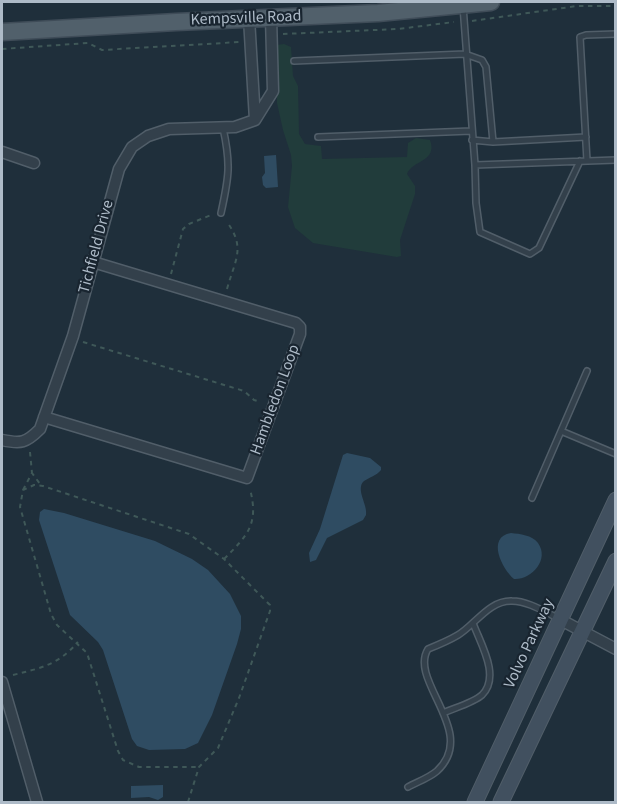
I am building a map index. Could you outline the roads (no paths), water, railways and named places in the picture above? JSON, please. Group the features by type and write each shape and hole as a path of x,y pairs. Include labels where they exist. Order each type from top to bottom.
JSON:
{"main road":[{"name":"Kempsville Road","path":"2,32 390,12 491,2"},
{"name":"Volvo Parkway","path":"475,802 615,500"},
{"path":"501,802 615,561"}],"street":[{"path":"255,120 273,91 271,17"},
{"path":"249,18 255,120"},
{"name":"Tichfield Drive","path":"2,440 17,443 29,440 40,429 72,338 119,169 132,147 148,136 169,129 235,127 255,120"},
{"path":"2,153 34,163"},
{"name":"Hambledon Loop","path":"44,417 247,478 300,334 300,327 296,323 223,303 93,262"},
{"path":"561,620 615,649"},
{"path":"6,679 37,802"}],"lane":[{"path":"463,3 480,232 530,254 539,248 583,161 586,137 580,38 586,34 615,34"},
{"path":"294,61 465,54 482,60 486,67 493,142"},
{"path":"220,213 229,176 228,153 223,128"},
{"path":"318,137 471,130"},
{"path":"472,140 493,142 586,137"},
{"path":"475,165 615,160"},
{"path":"532,498 587,371"},
{"path":"561,431 615,454"},
{"path":"408,787 436,772 450,749 451,735 428,678 424,661 428,649 459,635 492,607 512,600 527,604 561,620"},
{"path":"443,713 481,696 490,684 490,669 473,623"}],"water":[{"path":"276,155 278,187 266,188 262,177 265,173 264,156"},
{"path":"347,453 370,458 381,467 379,472 362,484 361,493 366,515 363,520 327,538 316,560 310,562 309,553 320,529 343,455"},
{"path":"44,509 155,541 192,559 208,570 230,594 241,616 241,629 212,715 198,743 185,749 149,750 137,746 132,739 103,650 98,642 70,615 39,520 40,512"},
{"path":"511,533 533,538 541,549 542,556 532,573 514,579 501,561 498,547 499,540"},
{"path":"163,785 163,797 158,800 149,797 131,798 131,786"}]}
